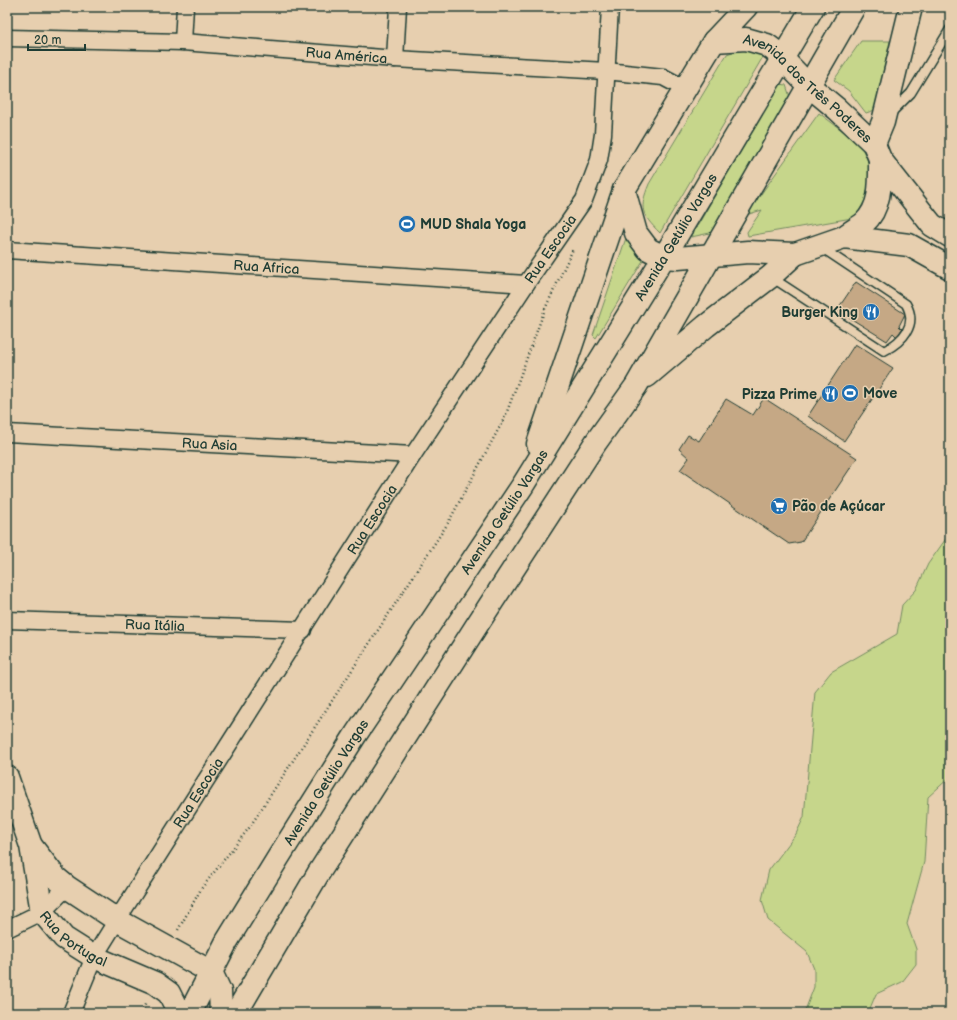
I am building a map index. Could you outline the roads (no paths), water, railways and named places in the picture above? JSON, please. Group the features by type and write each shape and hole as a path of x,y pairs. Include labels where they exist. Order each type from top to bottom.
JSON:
{"main road":[{"path":"524,485 624,190 684,88 714,41 746,7"},
{"name":"Avenida Getúlio Vargas","path":"190,1013 227,941 356,734 524,485 664,257 813,7"},
{"path":"236,1013 318,874 596,442 636,386 854,7"},
{"path":"636,386 706,326 770,277 795,254 844,237 865,222 874,210 880,186 877,151 882,122 911,7"},
{"name":"Avenida dos Três Poderes","path":"714,41 746,39 756,41 771,48 808,85 837,109 877,151 932,225 950,236"},
{"path":"624,190 636,233 648,249 664,257 678,258 748,252 795,254"},
{"path":"844,237 909,245 950,268"},
{"name":"Rua Portugal","path":"7,777 31,846 42,912 64,938 94,956 155,983 169,993 179,1013"},
{"path":"31,846 56,878 67,887 117,920 211,972 220,991 221,1013"}],"street":[{"path":"183,42 185,7"},
{"path":"395,59 398,7"},
{"name":"Rua Escocia","path":"71,1013 94,956 303,630 413,455 526,284 584,200 599,160 603,134 610,7"},
{"name":"Rua América","path":"7,38 183,42 395,59 606,71 663,77 684,88"},
{"name":"Rua Africa","path":"7,250 526,284"},
{"name":"Rua Asia","path":"7,433 413,455"},
{"name":"Rua Itália","path":"7,620 303,630"},
{"path":"7,929 42,912 67,887"}],"lane":[{"path":"882,122 911,93 947,41 950,29"},
{"path":"770,277 884,351 894,345 906,334 911,322 911,313 906,304 819,245"}],"place":[{"name":"MUD Shala Yoga","path":"407,224"},
{"name":"Burger King","path":"871,312"},
{"name":"Move","path":"850,393"},
{"name":"Pizza Prime","path":"830,394"},
{"name":"Pão de Açúcar","path":"779,506"}]}
